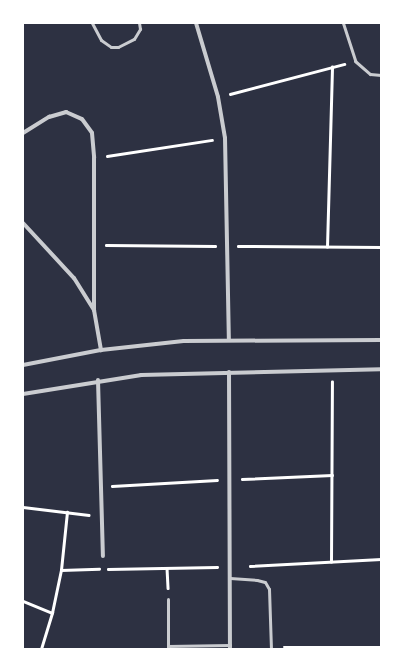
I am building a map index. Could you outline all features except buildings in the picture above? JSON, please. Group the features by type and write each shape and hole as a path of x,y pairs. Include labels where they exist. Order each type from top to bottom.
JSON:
{"street":[{"path":"196,23 218,97 225,138 229,339"},
{"path":"23,133 49,117 66,112 82,119 92,133 94,158 94,310 101,350"},
{"path":"23,223 74,278 94,310"},
{"path":"23,365 101,350 162,342 229,339 381,340"},
{"path":"23,394 98,380 178,372 381,369"},
{"path":"229,372 230,647"},
{"path":"98,380 103,556"}],"lane":[{"path":"92,23 101,40 111,47 118,47 134,39 140,30 139,23"},
{"path":"343,23 356,61 370,74 381,75"},
{"path":"230,578 265,582 269,589 271,648"},
{"path":"168,599 168,647 230,647"}],"path":[{"path":"218,97 356,61"},
{"path":"327,247 332,67"},
{"path":"94,158 225,138"},
{"path":"332,370 332,562"},
{"path":"23,508 102,516"},
{"path":"41,649 52,612 61,570 66,512"},
{"path":"167,568 168,599"},
{"path":"23,601 52,612"},
{"path":"271,648 381,647"}]}
